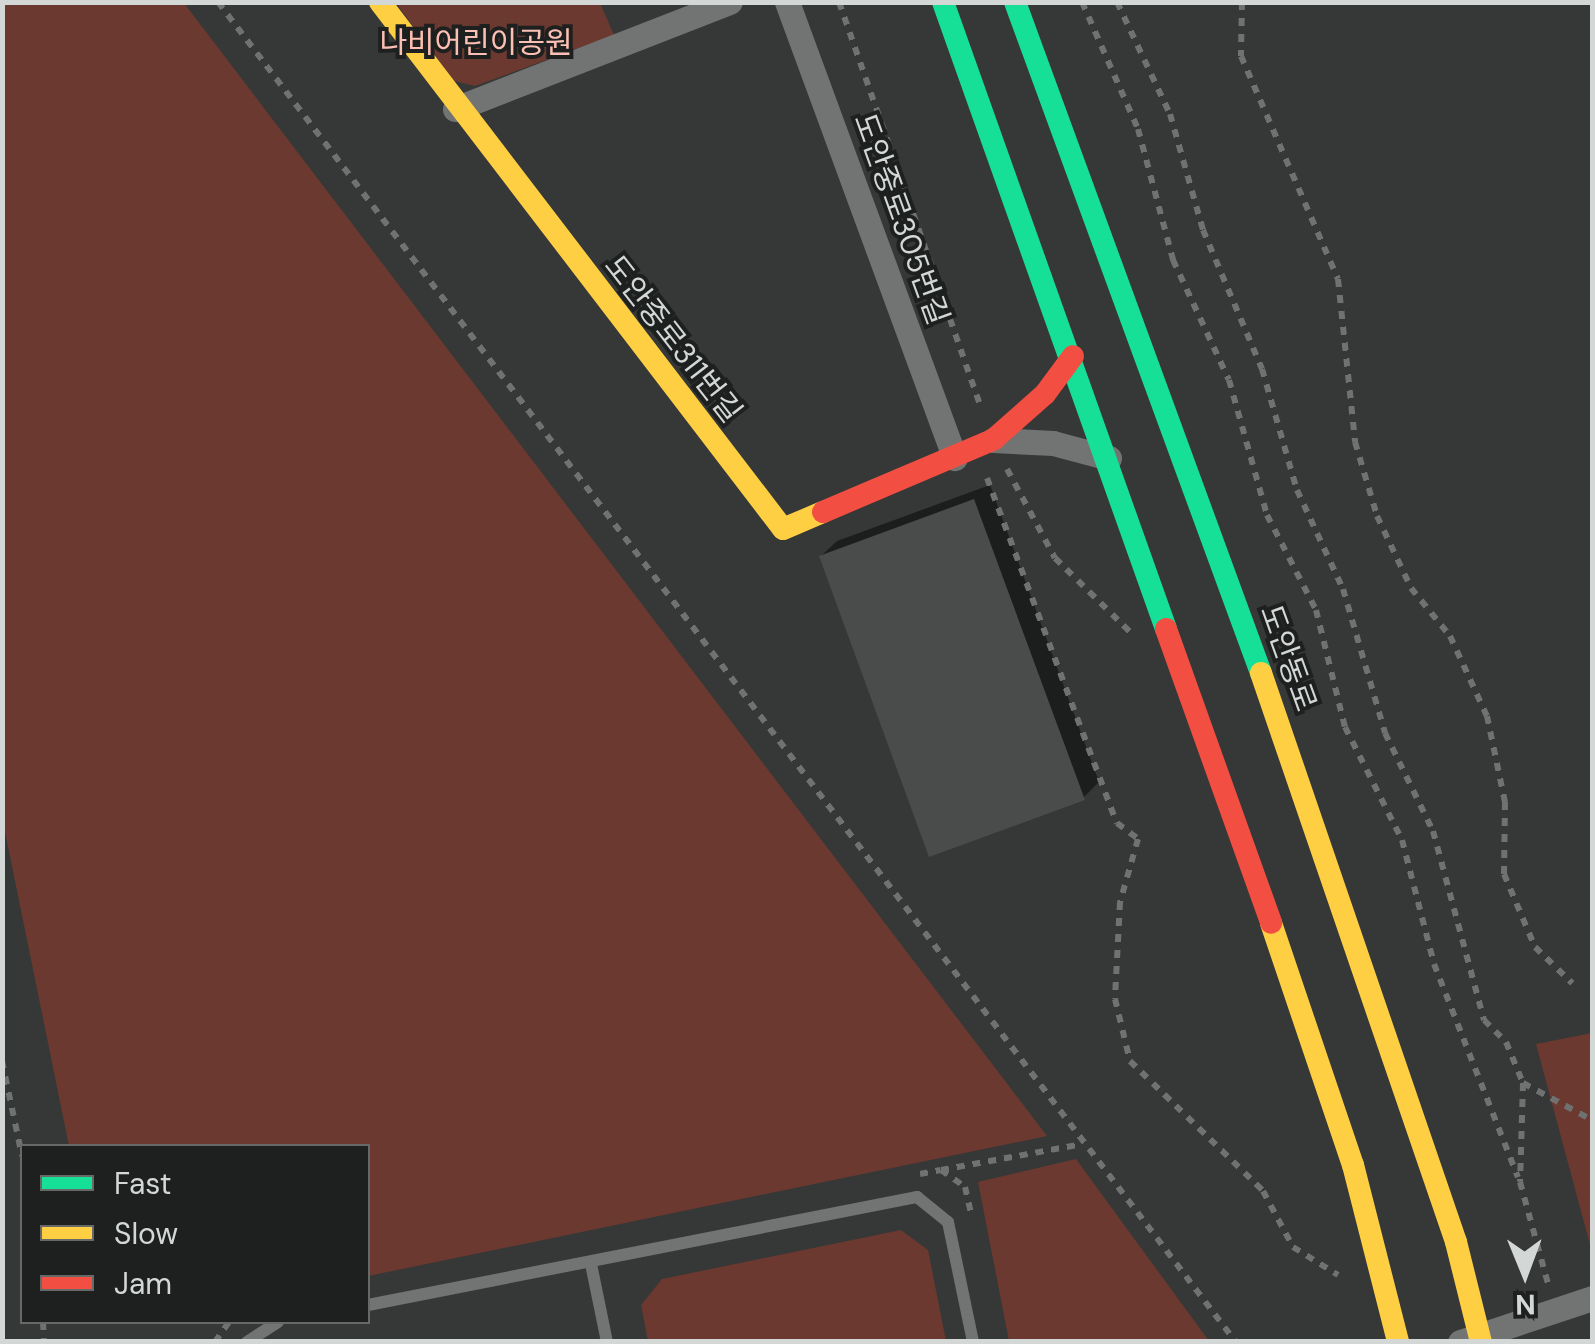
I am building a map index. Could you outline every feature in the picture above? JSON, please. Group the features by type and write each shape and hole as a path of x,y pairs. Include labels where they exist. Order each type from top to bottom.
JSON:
{"main road":[{"name":"도안중로311번길","path":"380,2 456,108 783,528 993,440 1045,394 1072,356"},
{"path":"943,2 1109,458 1353,1165 1398,1342"},
{"name":"도안동로","path":"1016,2 1310,806 1456,1242 1473,1338"}],"street":[{"path":"456,108 730,2"},
{"name":"도안중로305번길","path":"786,2 955,458"},
{"path":"993,440 1053,443 1109,458"},
{"path":"1473,1338 1592,1298"}],"lane":[{"path":"370,1305 917,1198 948,1222 973,1342"},
{"path":"591,1264 607,1342"},
{"path":"247,1342 275,1324"}],"path":[{"path":"218,2 1236,1342"},
{"path":"838,2 993,440 1026,511 1084,594 1124,631 1176,656"},
{"path":"1082,2 1138,129 1173,260 1228,380 1267,515 1316,610 1346,726 1402,840 1434,964 1520,1182 1548,1286"},
{"path":"1117,2 1170,114 1203,230 1256,352 1298,490 1342,588 1384,732 1434,832 1484,1020 1506,1042 1522,1083 1520,1182"},
{"path":"1242,2 1241,56 1338,279 1355,442 1377,516 1411,588 1450,636 1488,716 1505,802 1504,874 1534,947 1572,982"},
{"path":"1117,822 1138,839 1120,902 1115,999 1130,1061 1262,1192 1293,1248 1338,1276"},
{"path":"2,1061 20,1146"},
{"path":"1522,1083 1592,1120"},
{"path":"940,1170 1083,1144"}],"green space":[{"path":"2,3 184,3 1047,1136 370,1276 370,1144 69,1144 3,822"},
{"name":"나비어린이공원","path":"396,3 600,3 614,35 475,86 454,81"},
{"path":"1592,1033 1592,1252 1536,1044"},
{"path":"1076,1159 1209,1341 1009,1341 978,1182"},
{"path":"901,1230 928,1250 946,1341 648,1341 641,1305 662,1279"}],"building":[{"path":"974,499 1085,800 929,857 819,556"}],"traffic: fast":[{"path":"943,2 1166,629"},
{"path":"1015,2 1261,673"}],"traffic: slow":[{"path":"380,2 783,529 823,512"},
{"path":"1261,673 1456,1242 1481,1342"},
{"path":"1271,923 1353,1165 1398,1342"}],"traffic: jam":[{"path":"823,512 993,440 1045,394 1073,356"},
{"path":"1166,629 1271,923"}]}
